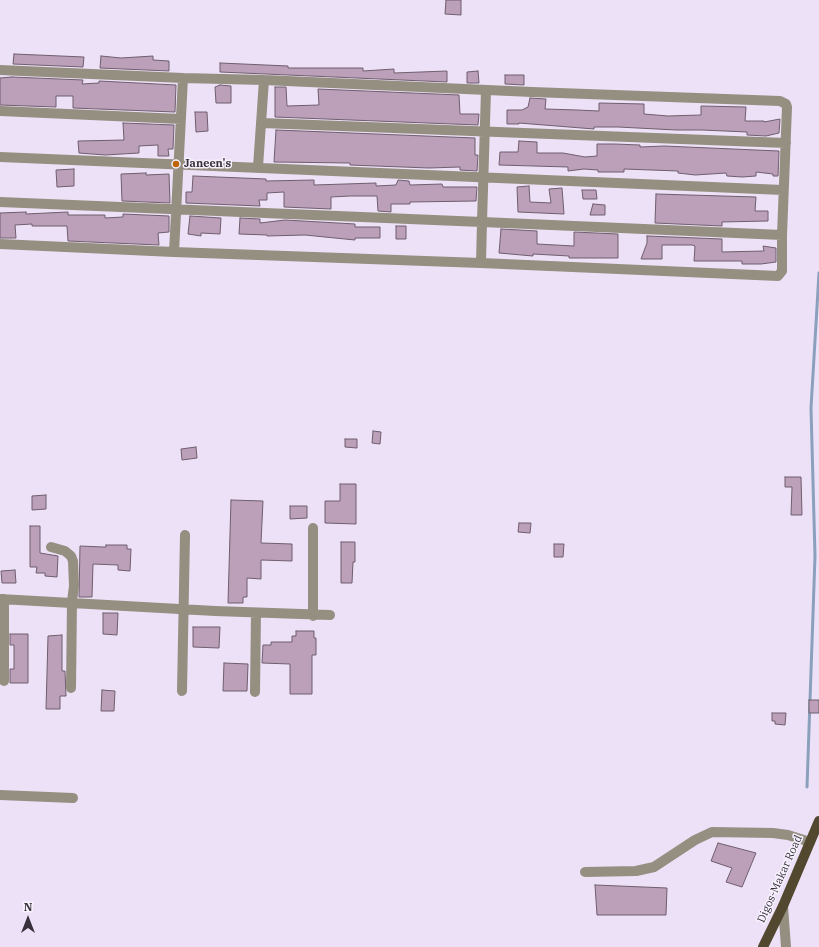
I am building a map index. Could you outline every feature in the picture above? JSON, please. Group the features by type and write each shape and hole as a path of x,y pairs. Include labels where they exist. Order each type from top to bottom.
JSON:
{"main road":[{"name":"Digos-Makar Road","path":"763,947 783,906 819,821"}],"street":[{"path":"0,70 780,101 786,104 787,107 783,190 782,271 778,276 0,244"},
{"path":"174,252 183,78"},
{"path":"258,167 264,80"},
{"path":"481,263 486,90"},
{"path":"0,111 181,119"},
{"path":"262,123 485,133 786,143"},
{"path":"0,157 783,190"},
{"path":"0,202 782,235"},
{"path":"312,528 312,616"},
{"path":"182,691 185,535"},
{"path":"51,547 65,551 73,561 74,586 72,601 71,688"},
{"path":"4,681 2,599 72,601 312,616 330,615"},
{"path":"255,692 256,612"},
{"path":"0,795 73,798"},
{"path":"585,872 636,871 654,867 695,840 712,832 780,834 810,842"},
{"path":"783,906 786,947"}],"building":[{"path":"446,0 461,0 461,15 445,14"},
{"path":"14,54 84,57 83,67 13,64"},
{"path":"101,56 121,58 153,56 153,60 169,61 169,71 100,68"},
{"path":"220,63 288,66 288,68 363,68 363,71 394,69 394,73 447,71 447,82 220,72"},
{"path":"478,71 479,83 467,83 467,72"},
{"path":"505,75 524,75 524,85 505,84"},
{"path":"12,77 83,80 82,84 99,83 99,81 176,85 175,112 73,108 73,96 56,96 56,107 0,105 0,78"},
{"path":"220,85 231,86 231,103 216,103 215,87"},
{"path":"275,87 286,87 287,106 319,105 318,89 459,95 460,114 479,114 478,125 275,117"},
{"path":"530,98 546,99 545,109 599,111 599,103 644,104 644,114 668,116 701,115 701,106 746,107 745,121 764,122 780,119 779,133 766,136 747,135 747,132 618,127 594,127 594,129 519,123 507,124 507,110 522,110 528,107"},
{"path":"195,112 207,112 208,131 196,132"},
{"path":"123,123 174,125 173,149 168,149 169,156 158,156 158,145 139,146 139,153 105,155 79,153 78,141 124,140"},
{"path":"276,130 475,138 475,155 478,155 477,171 460,170 460,167 429,168 350,165 350,163 274,162"},
{"path":"519,141 537,142 537,153 563,153 585,157 597,156 597,144 640,145 640,147 664,146 779,151 778,176 756,172 756,176 742,177 727,176 726,173 695,175 678,173 678,171 624,169 624,172 598,172 598,170 584,169 568,171 568,167 499,165 500,152 518,152"},
{"path":"74,169 74,186 57,187 56,170"},
{"path":"146,173 146,175 169,174 170,203 122,201 121,174"},
{"path":"193,176 266,179 266,181 314,180 314,185 376,183 376,186 396,185 398,180 409,181 410,185 442,184 443,187 477,187 476,201 410,202 410,204 391,204 391,212 378,211 377,196 331,197 331,209 284,207 284,192 267,193 267,200 259,200 260,206 186,203 186,192 192,192"},
{"path":"529,186 530,202 551,203 549,189 562,188 564,214 518,212 517,187"},
{"path":"582,190 596,190 597,199 583,199"},
{"path":"656,194 756,197 755,211 768,211 768,221 722,222 722,226 655,223"},
{"path":"593,204 605,205 605,215 590,215"},
{"path":"26,212 26,214 68,212 68,215 105,215 105,218 123,217 123,214 169,216 169,232 158,233 159,245 68,241 67,226 32,226 32,224 15,225 16,238 0,238 0,213"},
{"path":"190,216 221,218 220,234 201,233 201,236 188,234"},
{"path":"240,218 260,219 260,223 285,220 355,224 355,227 380,227 380,238 355,238 355,240 305,235 267,236 239,234"},
{"path":"396,226 406,226 406,239 396,239"},
{"path":"501,229 537,231 537,244 574,246 574,232 618,234 618,258 569,258 569,256 533,254 533,256 499,253"},
{"path":"647,236 722,239 722,252 764,251 763,246 776,248 776,262 742,264 742,261 694,261 695,246 692,245 662,245 662,259 641,259 647,243"},
{"path":"373,431 381,432 380,444 372,443"},
{"path":"345,439 357,439 357,448 345,447"},
{"path":"196,447 197,458 182,460 181,449"},
{"path":"785,477 801,477 802,515 791,515 792,487 785,487"},
{"path":"340,484 356,484 356,524 325,523 325,501 340,501"},
{"path":"46,495 46,509 32,510 32,496"},
{"path":"231,500 263,501 261,543 292,544 292,561 261,560 261,579 247,578 247,597 243,597 243,603 228,603"},
{"path":"290,506 307,506 307,518 290,519"},
{"path":"519,523 531,523 530,533 518,532"},
{"path":"30,526 40,526 40,553 58,556 57,577 45,576 45,573 36,573 37,567 30,567"},
{"path":"341,542 355,542 355,562 353,562 352,583 341,583"},
{"path":"554,544 564,544 563,557 554,557"},
{"path":"106,545 127,545 127,549 131,549 130,571 118,570 118,565 93,564 92,597 79,597 80,546 106,547"},
{"path":"15,570 16,583 2,583 1,571"},
{"path":"103,613 118,613 117,635 103,634"},
{"path":"193,627 220,627 219,648 193,647"},
{"path":"296,631 314,631 314,638 316,638 316,655 312,655 312,694 290,694 290,664 262,663 263,645 271,645 271,642 292,642 292,636 296,636"},
{"path":"10,634 28,634 28,683 10,683 10,669 14,669 14,645 10,645"},
{"path":"62,635 62,671 65,671 66,696 60,696 60,709 46,709 48,636"},
{"path":"224,663 248,664 247,691 223,691"},
{"path":"102,690 115,691 114,711 101,711"},
{"path":"809,700 819,700 819,713 809,713"},
{"path":"772,713 786,713 785,725 775,724 775,721 772,721"},
{"path":"718,843 756,853 742,887 726,882 732,868 711,861"},
{"path":"595,885 667,888 666,915 597,915"}],"waterway":[{"path":"807,787 815,556 811,408 819,273"}],"place":[{"name":"Janeen's","path":"176,164"}]}
